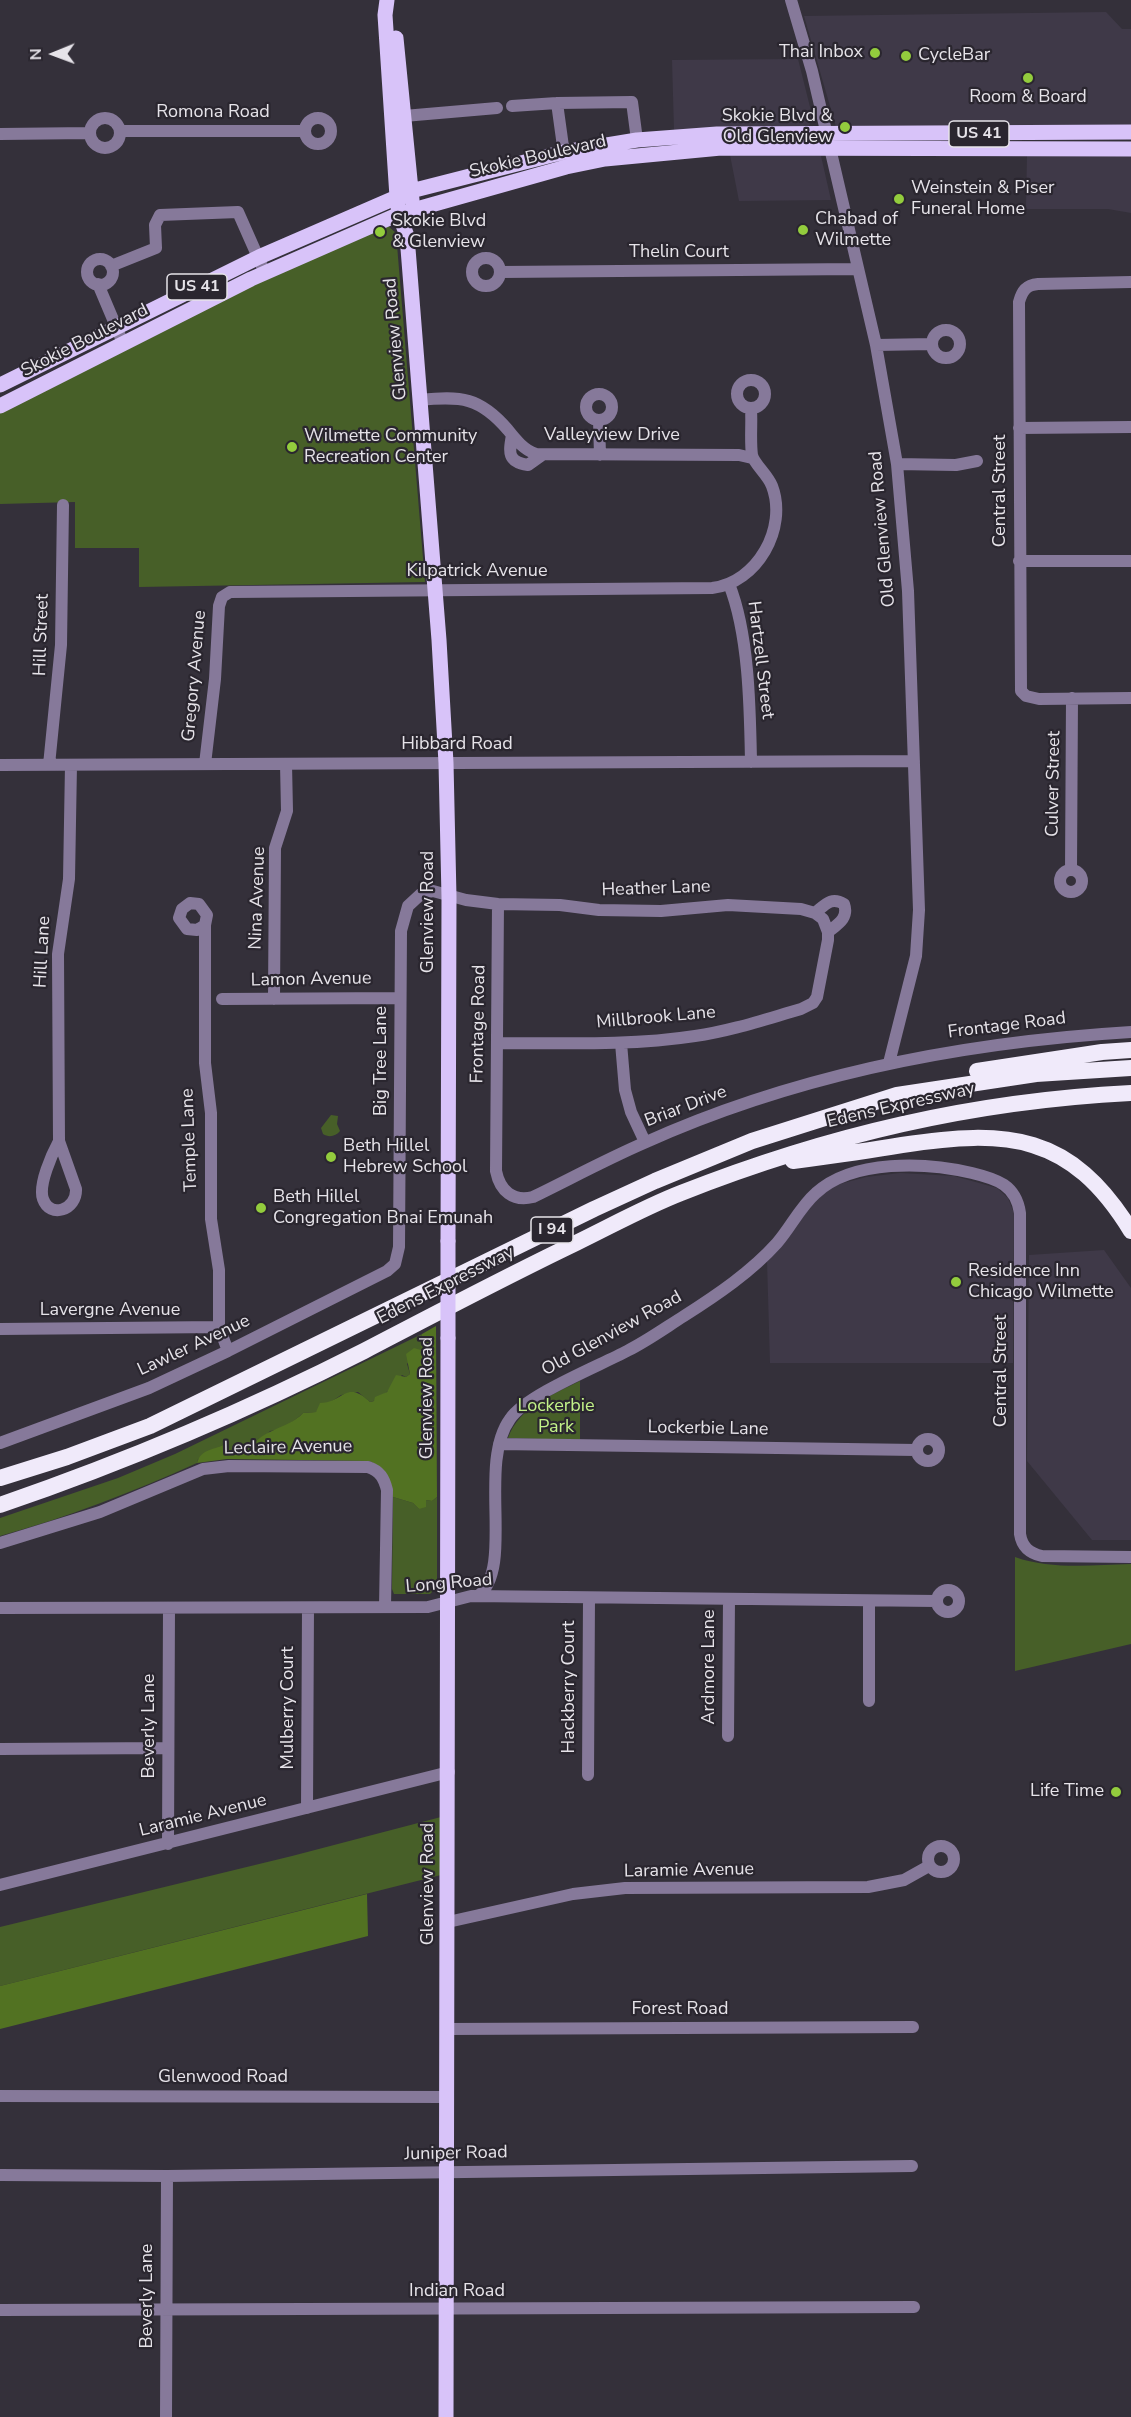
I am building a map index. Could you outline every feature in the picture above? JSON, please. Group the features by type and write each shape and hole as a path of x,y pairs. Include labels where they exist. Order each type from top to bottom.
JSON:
{"highway":[{"path":"897,1095 971,1072 1102,1052 1131,1050"},
{"name":"Edens Expressway","path":"0,1478 67,1457 150,1426 594,1209 752,1141 897,1095 1036,1074 1131,1068"},
{"name":"Edens Expressway","path":"0,1505 96,1472 204,1428 362,1352 622,1220 679,1194 751,1167 852,1135 964,1110 1038,1100 1131,1093"},
{"path":"751,1167 950,1138 1001,1138 1039,1147 1080,1170 1108,1197 1131,1231"}],"main road":[{"name":"Glenview Road","path":"388,0 404,116 404,194 399,214 407,236 446,763 449,897 446,2417"},
{"name":"Glenview Road","path":"388,0 385,15 404,194 414,209 407,236"},
{"name":"Skokie Boulevard","path":"0,385 259,257 404,194 565,160 605,159 828,141 1131,132"},
{"name":"Skokie Boulevard","path":"0,406 265,273 399,214 565,160 638,140 717,134 828,141 1131,149"}],"street":[{"name":"Old Glenview Road","path":"791,0 828,141 876,345 897,464 908,591 920,910 918,945 889,1063"},
{"path":"512,106 632,102 638,140"},
{"path":"557,103 565,160"},
{"path":"404,116 497,108"},
{"name":"Romona Road","path":"0,134 90,133 93,124 105,118 117,123 120,131 305,131"},
{"path":"90,133 93,142 106,148 115,144 120,131"},
{"path":"111,266 156,248 155,225 160,215 238,212 265,273"},
{"path":"102,259 111,266 113,272 105,283 98,284 91,281 87,274 90,263 102,259"},
{"name":"Thelin Court","path":"501,272 857,269"},
{"name":"Central Street","path":"1072,698 1039,699 1026,696 1021,691 1019,683 1019,302 1021,293 1026,287 1038,284 1131,282"},
{"path":"98,284 123,343"},
{"path":"876,345 932,344"},
{"name":"Valleyview Drive","path":"420,400 454,397 483,406 529,452 542,455 739,455 752,458"},
{"path":"752,409 752,458"},
{"path":"599,420 600,455"},
{"path":"1019,428 1131,427"},
{"name":"Hartzell Street","path":"751,762 749,704 743,644 735,598 729,584 750,570 758,561 770,540 776,513 773,487 752,458"},
{"path":"897,464 956,465 977,461"},
{"name":"Hill Street","path":"49,765 61,645 63,505"},
{"path":"1019,561 1131,561"},
{"name":"Kilpatrick Avenue","path":"226,594 236,591 711,588 729,584"},
{"name":"Gregory Avenue","path":"205,764 215,679 219,606 222,597 226,594"},
{"path":"1072,698 1131,698"},
{"name":"Culver Street","path":"1071,870 1072,698"},
{"name":"Hibbard Road","path":"0,765 914,761"},
{"name":"Nina Avenue","path":"274,999 275,848 286,818 286,764"},
{"name":"Hill Lane","path":"59,1141 50,1160 42,1192 42,1198 47,1206 58,1210 69,1207 76,1197 76,1189 59,1141 58,954 69,879 71,765"},
{"name":"Big Tree Lane","path":"395,1264 399,1247 401,931 408,906 421,894 433,891 449,897"},
{"path":"449,897 498,904"},
{"name":"Millbrook Lane","path":"497,1043 621,1043 718,1032 808,1006 813,1003 819,989 828,932 844,918 846,911 844,904 836,900 830,901 819,916"},
{"name":"Frontage Road","path":"498,904 496,1171 498,1181 505,1192"},
{"name":"Heather Lane","path":"498,904 651,911 759,905 801,909 819,916"},
{"path":"819,916 828,932"},
{"name":"Temple Lane","path":"205,925 205,1063 211,1113 211,1219 219,1270 219,1327 228,1352"},
{"name":"Lamon Avenue","path":"222,999 400,998"},
{"name":"Frontage Road","path":"889,1063 1005,1043 1131,1032"},
{"path":"621,1043 625,1090 631,1112 645,1142"},
{"name":"Briar Drive","path":"505,1192 517,1198 533,1197 645,1142 743,1104 889,1063"},
{"name":"Old Glenview Road","path":"478,1596 485,1591 490,1582 495,1562 495,1475 499,1443 508,1420 520,1407 636,1346 687,1314 749,1269 777,1243 809,1200 832,1181 869,1170 920,1166 977,1174 1001,1183 1013,1191"},
{"name":"Central Street","path":"1013,1191 1020,1213 1020,1534 1028,1550 1036,1555 1131,1557"},
{"name":"Lawler Avenue","path":"0,1443 149,1388 228,1352 395,1264"},
{"name":"Lavergne Avenue","path":"0,1329 219,1327"},
{"name":"Lockerbie Lane","path":"499,1443 916,1450"},
{"name":"Leclaire Avenue","path":"0,1543 100,1512 203,1469 229,1466 368,1467 381,1475 387,1490 385,1607"},
{"name":"Long Road","path":"0,1608 428,1606 478,1596 937,1601"},
{"name":"Hackberry Court","path":"588,1775 589,1598"},
{"name":"Ardmore Lane","path":"728,1736 729,1599"},
{"path":"869,1601 869,1701"},
{"name":"Beverly Lane","path":"168,1608 168,1844"},
{"name":"Mulberry Court","path":"307,1808 308,1608"},
{"path":"0,1749 168,1748"},
{"name":"Laramie Avenue","path":"0,1885 449,1772"},
{"name":"Laramie Avenue","path":"448,1922 573,1894 625,1888 868,1887 904,1880 930,1866"},
{"name":"Forest Road","path":"448,2029 914,2026"},
{"name":"Glenwood Road","path":"0,2096 447,2097"},
{"name":"Juniper Road","path":"0,2175 167,2176 912,2166"},
{"name":"Beverly Lane","path":"166,2417 167,2176"},
{"name":"Indian Road","path":"0,2310 914,2307"}],"shaded area":[{"path":"1106,12 1122,29 1131,29 1131,127 836,127 804,16"},
{"path":"798,59 813,119 808,127 674,130 672,60"},
{"path":"1131,154 1131,213 1108,209 1026,209 1027,155"},
{"path":"730,155 821,156 831,200 739,201"},
{"path":"900,1173 954,1176 997,1188 1008,1198 1014,1213 1013,1363 770,1363 767,1261 815,1202 829,1189 866,1177"},
{"path":"1104,1250 1131,1288 1131,1540 1092,1540 1027,1461 1029,1255"}],"green space":[{"path":"388,226 396,233 425,582 139,587 139,548 75,548 75,502 0,504 0,412 288,267"},
{"path":"331,1115 338,1116 337,1124 340,1131 328,1136 323,1134 321,1128"},
{"path":"436,1326 437,1497 432,1501 426,1500 426,1507 419,1509 413,1503 393,1497 383,1471 369,1461 227,1459 197,1463 204,1452 224,1445 234,1452 250,1453 253,1445 265,1434 297,1419 303,1413 316,1412 320,1403 334,1400 350,1392 362,1395 370,1402 374,1401 375,1397 387,1392 396,1375 406,1377 410,1374 406,1354 414,1348 421,1350 422,1334"},
{"path":"422,1334 421,1350 418,1350 407,1364 410,1374 406,1377 402,1375 384,1395 375,1400 370,1402 358,1392 341,1395 316,1412 303,1413 288,1425 270,1431 250,1453 230,1450 198,1459 197,1463 124,1494 50,1521 0,1536 0,1518 118,1478 175,1454"},
{"name":"Lockerbie Park","path":"580,1381 580,1440 508,1438 513,1427 528,1410"},
{"path":"393,1497 413,1503 419,1509 426,1500 432,1501 437,1497 437,1587 430,1594 394,1594 392,1589"},
{"path":"1015,1557 1058,1565 1131,1564 1131,1644 1015,1671"},
{"path":"441,1817 441,1875 0,1986 0,1927"},
{"path":"367,1894 368,1936 0,2029 0,1986"}],"place":[{"name":"Thai Inbox","path":"875,53"},
{"name":"CycleBar","path":"906,56"},
{"name":"Room & Board","path":"1028,78"},
{"name":"Skokie Blvd & Old Glenview","path":"845,127"},
{"name":"Weinstein & Piser Funeral Home","path":"899,199"},
{"name":"Chabad of Wilmette","path":"803,230"},
{"name":"Skokie Blvd & Glenview","path":"380,232"},
{"name":"Wilmette Community Recreation Center","path":"292,447"},
{"name":"Beth Hillel Hebrew School","path":"331,1157"},
{"name":"Beth Hillel Congregation Bnai Emunah","path":"261,1208"},
{"name":"Residence Inn Chicago Wilmette","path":"956,1282"},
{"name":"Life Time","path":"1116,1792"}]}
